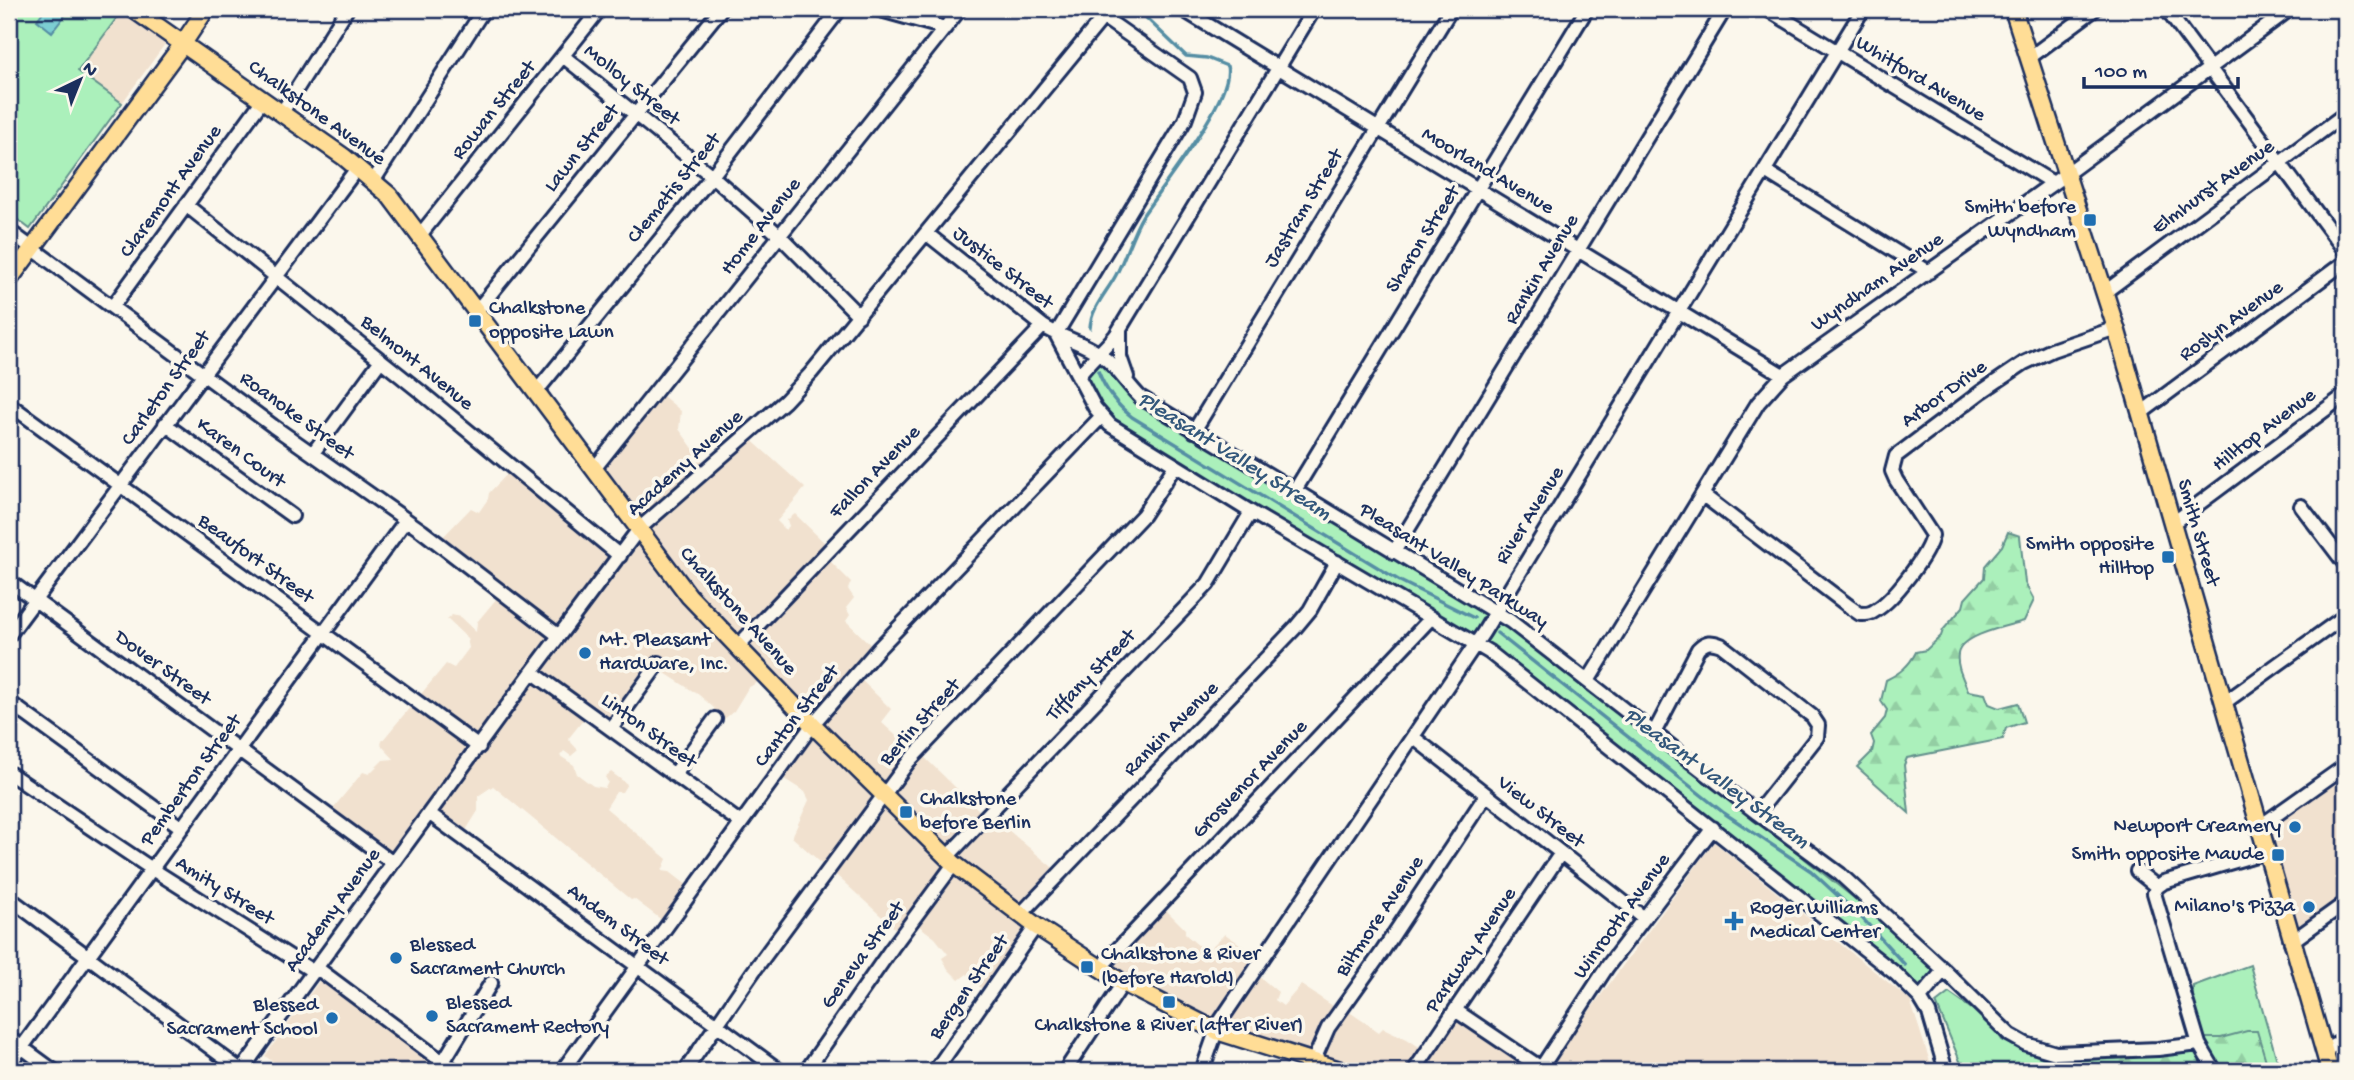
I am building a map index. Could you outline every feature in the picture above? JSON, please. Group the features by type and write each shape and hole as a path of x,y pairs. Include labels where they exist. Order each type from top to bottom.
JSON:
{"main road":[{"name":"Chalkstone Avenue","path":"133,9 358,167 389,195 688,596 951,860 1036,926 1123,983 1217,1031 1310,1066 1343,1071"},
{"path":"9,280 206,9"},
{"name":"Smith Street","path":"2013,9 2029,58 2060,178 2105,292 2116,328 2330,1071"}],"street":[{"path":"281,114 347,9"},
{"path":"374,180 484,9"},
{"name":"Rowan Street","path":"420,235 600,9"},
{"name":"Lawn Street","path":"475,313 721,9"},
{"name":"Clematis Street","path":"536,392 712,176 840,9"},
{"path":"877,9 945,27"},
{"name":"Home Avenue","path":"594,468 960,9"},
{"path":"1182,9 1279,68"},
{"path":"1078,377 1121,326 1314,9"},
{"name":"Jastram Street","path":"1194,431 1451,9"},
{"name":"Sharon Street","path":"1294,492 1587,9"},
{"name":"Rankin Avenue","path":"1394,552 1725,9"},
{"name":"Whitford Avenue","path":"1767,9 2060,178"},
{"name":"River Avenue","path":"1202,1071 1225,1013 1476,644 1863,9"},
{"path":"2029,58 2095,9"},
{"path":"2166,9 2345,251"},
{"name":"Wyndham Avenue","path":"1588,681 1758,404 1783,375 2060,178 2290,9"},
{"path":"1106,13 1190,78 1195,92 1185,120 1056,334 1101,416 1121,433 1175,466 1476,644 1896,974 1920,998 1929,1013 1946,1071"},
{"name":"Academy Avenue","path":"242,1071 639,529 785,401 859,316 1106,13"},
{"name":"Molloy Street","path":"563,56 712,176 780,236 859,316"},
{"name":"Moorland Avenue","path":"1279,68 1783,375"},
{"name":"Claremont Avenue","path":"113,306 262,101"},
{"name":"Elmhurst Avenue","path":"2105,292 2345,114"},
{"name":"Carleton Street","path":"9,635 274,276 358,167"},
{"path":"1765,171 1929,272"},
{"name":"Belmont Avenue","path":"186,205 381,360 620,556"},
{"name":"Roanoke Street","path":"9,231 272,426 406,520 559,636"},
{"name":"Justice Street","path":"926,233 1056,334"},
{"name":"Roslyn Avenue","path":"2141,413 2345,262"},
{"name":"Fallon Avenue","path":"737,647 1043,326"},
{"path":"1121,326 1120,356 1133,390"},
{"name":"Arbor Drive","path":"1703,495 1860,614 1874,612 1899,587 1927,551 1932,535 1896,480 1892,471 1896,456 2024,363 2052,350 2116,328"},
{"name":"Pleasant Valley Parkway","path":"1056,334 1065,335 1099,354 1140,397 1495,611 1840,874 2010,1035 2056,1053 2199,1044"},
{"path":"313,453 381,360"},
{"name":"Hilltop Avenue","path":"2173,523 2345,395"},
{"name":"Beaufort Street","path":"9,404 478,747"},
{"name":"Canton Street","path":"562,1071 813,724 879,648 1101,416"},
{"name":"Karen Court","path":"165,424 292,516"},
{"name":"Berlin Street","path":"685,1071 716,1024 909,761 1143,515 1175,466"},
{"path":"2301,506 2345,564"},
{"name":"Tiffany Street","path":"951,860 1208,584 1251,512"},
{"name":"Pemberton Street","path":"9,1065 406,520"},
{"name":"Rankin Avenue","path":"1021,915 1295,628 1310,610 1337,562"},
{"name":"Dover Street","path":"9,581 393,863"},
{"path":"2224,703 2345,617"},
{"name":"Grosvenor Avenue","path":"1099,969 1431,618"},
{"path":"1654,733 1698,649 1704,643 1721,645 1812,716 1818,725 1816,737 1758,813"},
{"path":"611,729 659,663"},
{"name":"Linton Street","path":"533,672 741,823"},
{"path":"9,702 182,828"},
{"path":"674,775 715,719"},
{"name":"View Street","path":"1413,737 1644,918"},
{"path":"2259,827 2345,766"},
{"name":"Amity Street","path":"9,773 152,869 316,970 455,1071"},
{"name":"Biltmore Avenue","path":"1310,1066 1328,1028 1486,795"},
{"name":"Andem Street","path":"430,814 780,1071"},
{"name":"Winrooth Avenue","path":"1455,1010 1541,1068 1607,967 1713,828"},
{"path":"2215,1071 2199,1044 2154,893 2164,882 2266,852"},
{"name":"Parkway Avenue","path":"1415,1071 1561,853"},
{"name":"Geneva Street","path":"806,1071 951,860"},
{"path":"2137,871 2157,887"},
{"path":"9,898 242,1071"},
{"path":"2291,942 2345,904"},
{"name":"Bergen Street","path":"935,1071 1036,926"},
{"path":"1920,998 1944,970"},
{"path":"443,1062 491,983"},
{"path":"1065,1071 1123,983"},
{"path":"9,1038 54,1071"},
{"path":"2324,1051 2345,1038"}],"shaded area":[{"path":"121,12 165,44 122,103 78,71"},
{"path":"657,391 681,411 679,429 708,469 747,436 805,488 777,521 786,530 789,526 787,520 795,514 830,548 825,556 851,582 848,589 854,598 846,608 850,615 846,621 877,651 856,675 891,709 881,722 914,752 920,753 986,817 989,814 1058,872 1023,915 1034,929 988,995 967,974 959,980 948,969 942,958 948,954 935,938 914,922 902,935 836,875 831,866 827,868 792,837 809,800 805,792 778,775 812,726 764,678 748,688 734,711 723,720 715,720 714,708 657,668 612,728 588,714 568,739 578,750 571,756 564,751 560,756 574,765 577,774 593,786 605,788 608,782 605,777 611,772 627,784 622,792 616,792 606,808 667,859 662,871 670,872 692,889 667,924 634,899 631,900 493,786 478,796 478,811 463,835 433,814 395,861 329,813 363,772 369,774 383,760 394,759 381,745 382,741 446,664 454,668 469,648 467,638 447,619 452,615 460,617 476,632 477,622 502,592 439,541 471,508 479,512 489,493 513,468 615,551 638,531 595,472"},
{"path":"2333,779 2345,797 2345,905 2292,943 2259,829"},
{"name":"Roger Williams Medical Center","path":"1714,842 1910,1000 1933,1071 1545,1071"},
{"path":"1161,905 1185,929 1185,934 1206,952 1225,934 1262,959 1255,973 1278,992 1275,1000 1283,1006 1301,985 1339,1010 1345,1009 1379,1032 1383,1028 1427,1052 1454,1017 1486,1041 1541,1071 1330,1071 1099,971"},
{"name":"Blessed Sacrament School","path":"320,980 442,1070 286,1071 265,1056"}],"green space":[{"path":"9,9 117,9 121,12 78,71 122,103 30,229 9,213"},
{"path":"1099,354 1126,390 1495,611 1944,970 1914,991 1476,644 1101,417 1078,377"},
{"path":"2008,532 2020,536 2025,583 2034,600 2024,621 1996,629 1967,642 1961,647 1958,659 1968,691 1985,694 1989,704 1999,708 2018,703 2024,722 2006,728 2003,739 1907,758 1904,765 1909,813 1857,767 1872,752 1874,743 1871,735 1885,718 1887,710 1881,701 1886,680 1904,669 1916,652 1926,650 1941,636 1963,607 1965,599 1984,578 1985,566 2002,546"},
{"path":"2250,965 2280,1071 1964,1071 1936,1003 1949,993 1993,1024 2002,1040 2053,1063 2193,1052 2193,986"},
{"path":"2257,1031 2269,1071 2025,1071 2037,1065 2050,1053 2116,1051 2198,1038 2221,1038"}],"water":[{"path":"45,9 70,9 52,32 37,20"}],"waterway":[{"name":"Pleasant Valley Stream","path":"1090,328 1096,307 1116,275 1139,222 1195,142 1220,98 1226,80 1227,66 1207,58 1186,56 1137,9"},
{"name":"Pleasant Valley Stream","path":"1098,371 1112,397 1132,417 1400,581 1474,618"},
{"name":"Pleasant Valley Stream","path":"1497,633 1724,813 1811,871 1863,919 1905,965"}],"place":[{"name":"Smith before Wyndham","path":"2090,220"},
{"name":"Chalkstone opposite Lawn","path":"475,321"},
{"name":"Smith opposite Hilltop","path":"2168,557"},
{"name":"Mt. Pleasant Hardware, Inc.","path":"585,653"},
{"name":"Chalkstone before Berlin","path":"906,812"},
{"name":"Newport Creamery","path":"2295,827"},
{"name":"Smith opposite Maude","path":"2278,855"},
{"name":"Milano's Pizza","path":"2309,907"},
{"name":"Roger Williams Medical Center","path":"1734,921"},
{"name":"Blessed Sacrament Church","path":"396,958"},
{"name":"Chalkstone & River (before Harold)","path":"1087,967"},
{"name":"Chalkstone & River (after River)","path":"1169,1002"},
{"name":"Blessed Sacrament Rectory","path":"432,1016"},
{"name":"Blessed Sacrament School","path":"332,1018"}]}
